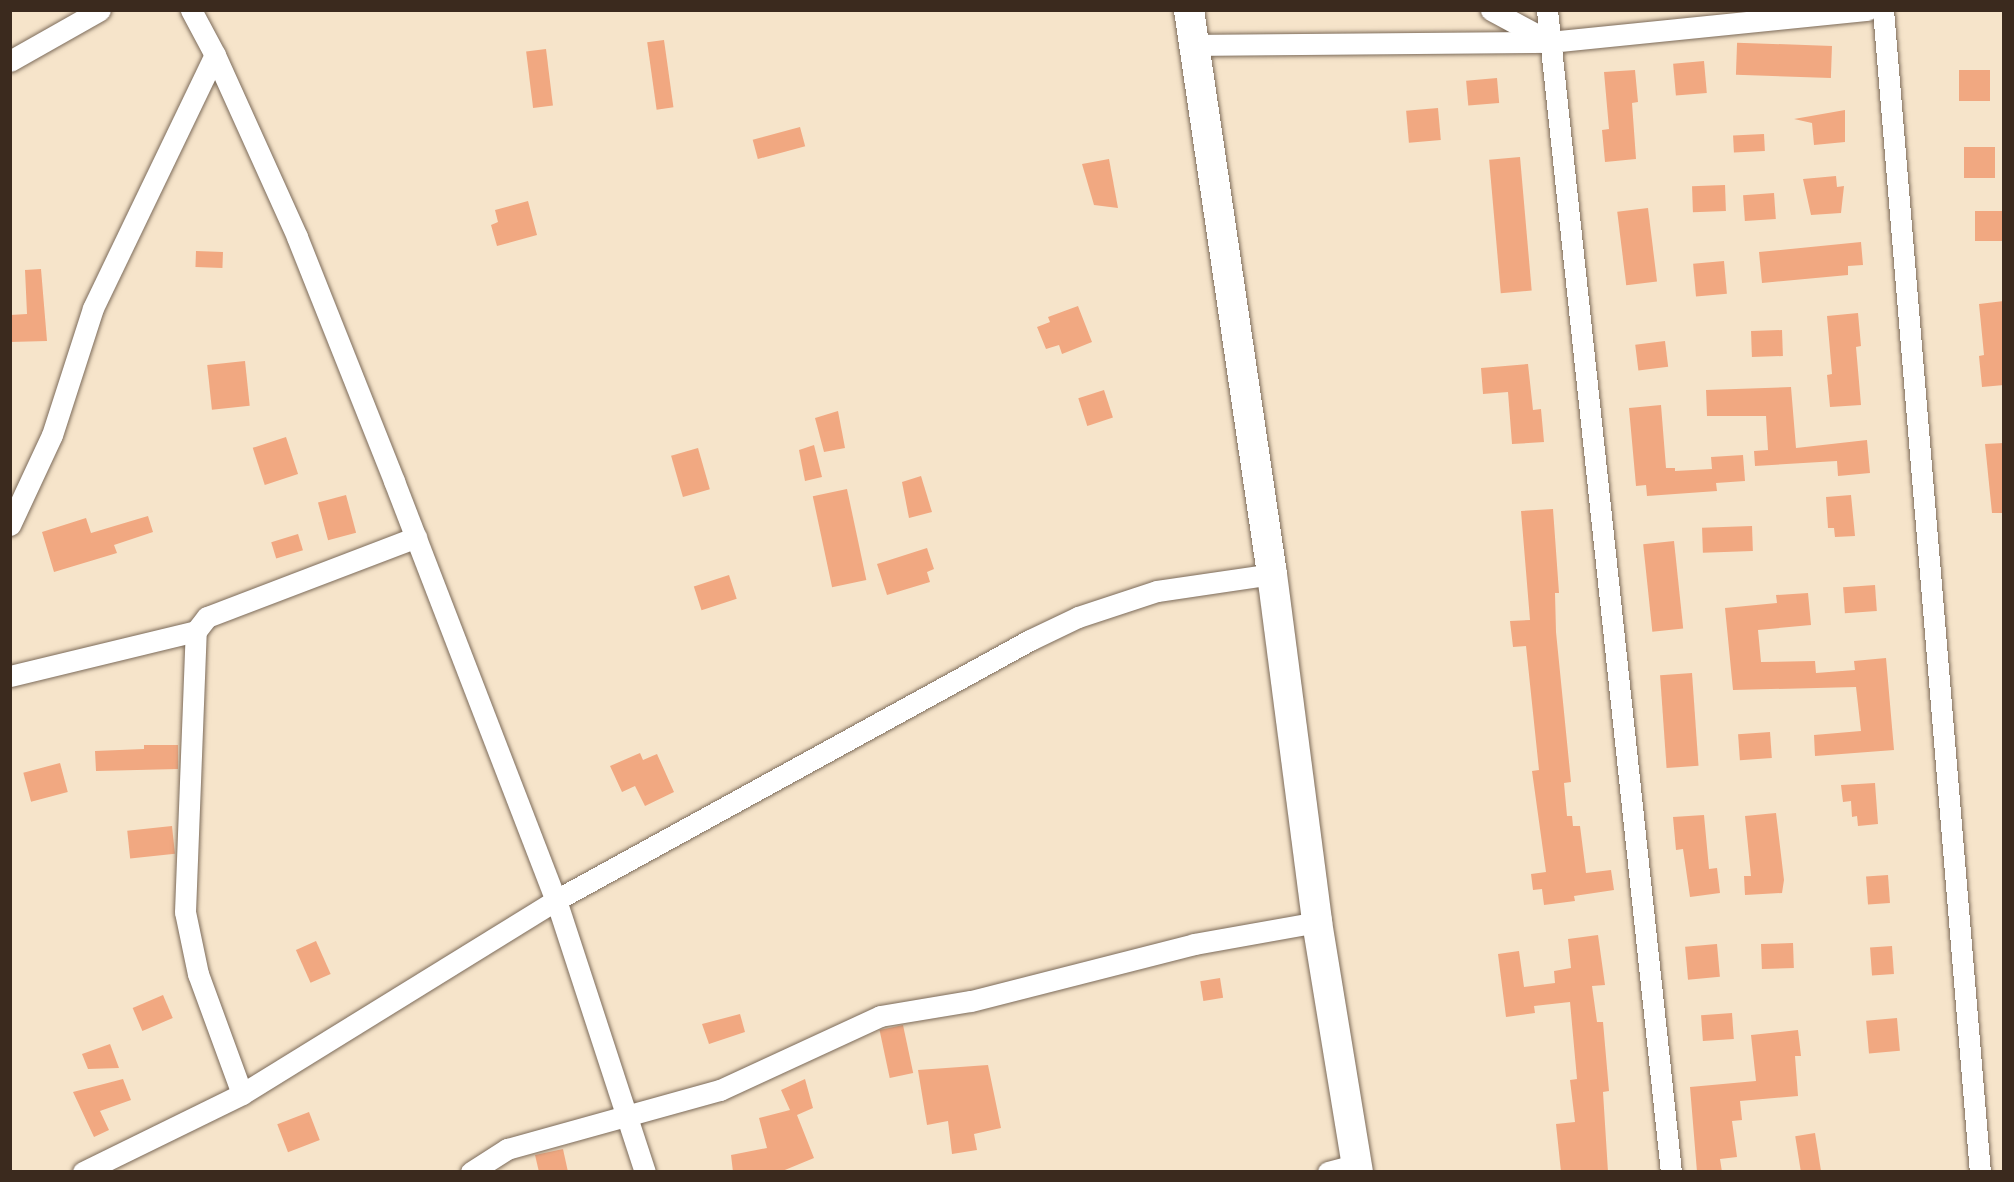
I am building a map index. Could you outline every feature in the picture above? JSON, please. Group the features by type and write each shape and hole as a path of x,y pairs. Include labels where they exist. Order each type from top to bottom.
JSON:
{"highway":[{"path":"1189,10 1197,45"},
{"path":"1194,10 1197,45 1272,574 1317,922 1358,1168"}],"street":[{"path":"10,61 100,10"},
{"path":"191,10 215,55 297,237 416,537 556,900 629,1114 645,1172"},
{"path":"1491,10 1550,42"},
{"path":"1547,10 1671,1172"},
{"path":"1197,45 1550,42 1867,10"},
{"path":"1883,10 1980,1172"},
{"path":"10,525 52,435 93,308 215,55"},
{"path":"242,1094 201,984 184,912 196,631 207,617 416,537"},
{"path":"82,1172 242,1094 556,900 1078,617 1157,591 1272,574"},
{"path":"10,676 196,631"},
{"path":"471,1172 507,1149 720,1090 880,1016 971,1001 1194,944 1317,922"},
{"path":"1328,1172 1358,1168"}],"building":[{"path":"664,40 673,107 657,110 647,42"},
{"path":"1737,43 1832,46 1831,78 1736,75"},
{"path":"546,49 553,106 533,108 526,51"},
{"path":"1704,61 1707,93 1676,96 1673,64"},
{"path":"1635,70 1638,102 1632,103 1636,159 1605,162 1602,130 1609,129 1604,72"},
{"path":"1959,70 1990,70 1990,101 1959,101"},
{"path":"1497,78 1499,103 1468,106 1466,81"},
{"path":"1438,108 1441,140 1409,143 1406,111"},
{"path":"1845,110 1845,142 1814,145 1812,123 1794,119"},
{"path":"800,127 805,146 758,159 753,140"},
{"path":"1764,134 1765,151 1734,153 1733,136"},
{"path":"1964,147 1995,147 1995,178 1964,178"},
{"path":"1520,157 1532,290 1501,293 1489,160"},
{"path":"1109,159 1118,208 1094,205 1082,164"},
{"path":"1836,176 1837,187 1844,186 1841,213 1811,215 1803,179"},
{"path":"1725,185 1726,211 1693,212 1692,186"},
{"path":"1774,193 1776,219 1745,221 1743,195"},
{"path":"528,201 537,235 497,246 491,225 498,222 495,210"},
{"path":"1648,208 1657,281 1626,285 1617,212"},
{"path":"1975,211 2004,211 2004,241 1975,241"},
{"path":"1861,242 1863,265 1848,266 1848,275 1762,283 1759,252"},
{"path":"196,251 223,252 222,268 195,267"},
{"path":"1724,261 1727,294 1696,297 1693,264"},
{"path":"41,269 47,341 10,342 10,315 27,314 25,270"},
{"path":"2004,301 2004,385 1982,387 1979,356 1984,355 1979,304"},
{"path":"1078,306 1092,342 1062,354 1059,345 1046,349 1037,327 1050,322 1048,317"},
{"path":"1858,313 1861,346 1856,347 1861,405 1830,407 1827,375 1832,374 1827,316"},
{"path":"1782,330 1783,356 1752,357 1751,331"},
{"path":"1665,341 1668,367 1638,370 1635,345"},
{"path":"245,361 250,406 212,410 207,365"},
{"path":"1528,364 1533,410 1541,409 1544,442 1512,444 1508,392 1483,394 1481,368"},
{"path":"1791,387 1796,448 1867,440 1870,473 1838,476 1837,461 1755,466 1754,451 1768,450 1766,416 1707,416 1706,390"},
{"path":"1104,390 1113,418 1087,426 1078,398"},
{"path":"1661,405 1666,468 1675,468 1675,471 1712,469 1711,457 1743,455 1745,481 1716,483 1717,491 1647,496 1646,485 1636,486 1629,408"},
{"path":"838,411 845,448 824,452 815,418"},
{"path":"286,437 298,474 265,485 253,448"},
{"path":"2004,443 2004,513 1992,513 1985,444"},
{"path":"814,445 822,477 805,481 799,450"},
{"path":"698,448 710,489 683,497 671,456"},
{"path":"921,476 932,512 909,518 902,482"},
{"path":"847,489 866,580 832,587 813,496"},
{"path":"346,495 356,533 328,540 318,503"},
{"path":"1851,495 1855,536 1835,537 1834,528 1828,528 1826,497"},
{"path":"1553,509 1559,593 1555,593 1556,632 1571,782 1564,783 1567,816 1572,816 1573,826 1580,826 1586,873 1611,870 1614,890 1574,896 1575,901 1544,905 1542,889 1533,890 1531,874 1546,872 1532,771 1539,770 1526,646 1513,647 1510,621 1530,620 1521,511"},
{"path":"148,516 153,532 114,545 117,553 54,572 42,532 86,518 91,533"},
{"path":"1752,526 1753,551 1703,553 1702,528"},
{"path":"298,534 303,550 276,558 271,542"},
{"path":"1674,541 1683,629 1652,632 1643,544"},
{"path":"927,548 934,569 927,572 930,582 887,595 877,564"},
{"path":"729,575 737,599 702,610 694,586"},
{"path":"1875,585 1877,611 1845,613 1843,587"},
{"path":"1808,593 1811,625 1758,630 1761,662 1815,661 1816,673 1855,670 1854,661 1886,658 1894,750 1815,756 1814,735 1861,731 1856,687 1733,690 1725,608 1777,603 1776,595"},
{"path":"1692,673 1698,766 1667,768 1660,675"},
{"path":"1770,732 1772,758 1740,760 1738,734"},
{"path":"144,745 178,745 178,769 96,771 95,751 144,749"},
{"path":"640,753 643,760 657,754 674,792 645,806 635,786 622,792 610,766"},
{"path":"60,763 68,792 31,802 23,773"},
{"path":"1875,783 1878,824 1858,826 1857,816 1852,817 1851,801 1843,802 1841,785"},
{"path":"1776,813 1784,880 1782,893 1745,895 1744,876 1751,876 1745,816"},
{"path":"1704,815 1709,869 1717,868 1720,893 1690,897 1683,849 1676,850 1673,817"},
{"path":"172,826 175,854 130,859 127,831"},
{"path":"1888,875 1890,903 1868,904 1866,877"},
{"path":"1598,935 1605,985 1592,986 1597,1022 1603,1022 1609,1091 1603,1092 1608,1172 1561,1172 1556,1124 1575,1122 1570,1080 1577,1079 1570,1002 1534,1006 1535,1013 1506,1017 1498,954 1519,951 1524,987 1555,983 1554,971 1571,968 1568,939"},
{"path":"316,941 331,974 311,983 296,950"},
{"path":"1793,943 1794,968 1762,969 1761,944"},
{"path":"1717,944 1720,977 1688,980 1685,947"},
{"path":"1892,946 1894,974 1872,975 1870,948"},
{"path":"1220,978 1223,998 1203,1001 1200,981"},
{"path":"163,995 173,1018 142,1031 133,1008"},
{"path":"1732,1013 1734,1039 1703,1041 1701,1015"},
{"path":"740,1014 745,1032 709,1044 702,1024"},
{"path":"1897,1018 1900,1051 1869,1054 1866,1021"},
{"path":"903,1025 913,1073 890,1078 880,1030"},
{"path":"1798,1030 1801,1056 1795,1056 1798,1096 1740,1101 1742,1120 1732,1121 1737,1157 1720,1159 1722,1172 1697,1172 1690,1087 1756,1081 1751,1035"},
{"path":"110,1044 119,1068 88,1069 82,1054"},
{"path":"988,1065 1001,1128 974,1134 977,1150 952,1154 948,1121 927,1125 918,1070"},
{"path":"123,1079 131,1100 100,1111 109,1130 94,1137 73,1092"},
{"path":"805,1079 813,1108 797,1115 814,1158 780,1172 733,1172 731,1155 767,1148 759,1118 790,1110 781,1090"},
{"path":"309,1112 320,1140 288,1152 277,1124"},
{"path":"1815,1133 1821,1172 1801,1172 1795,1136"},
{"path":"563,1149 568,1172 539,1172 535,1155"}]}
